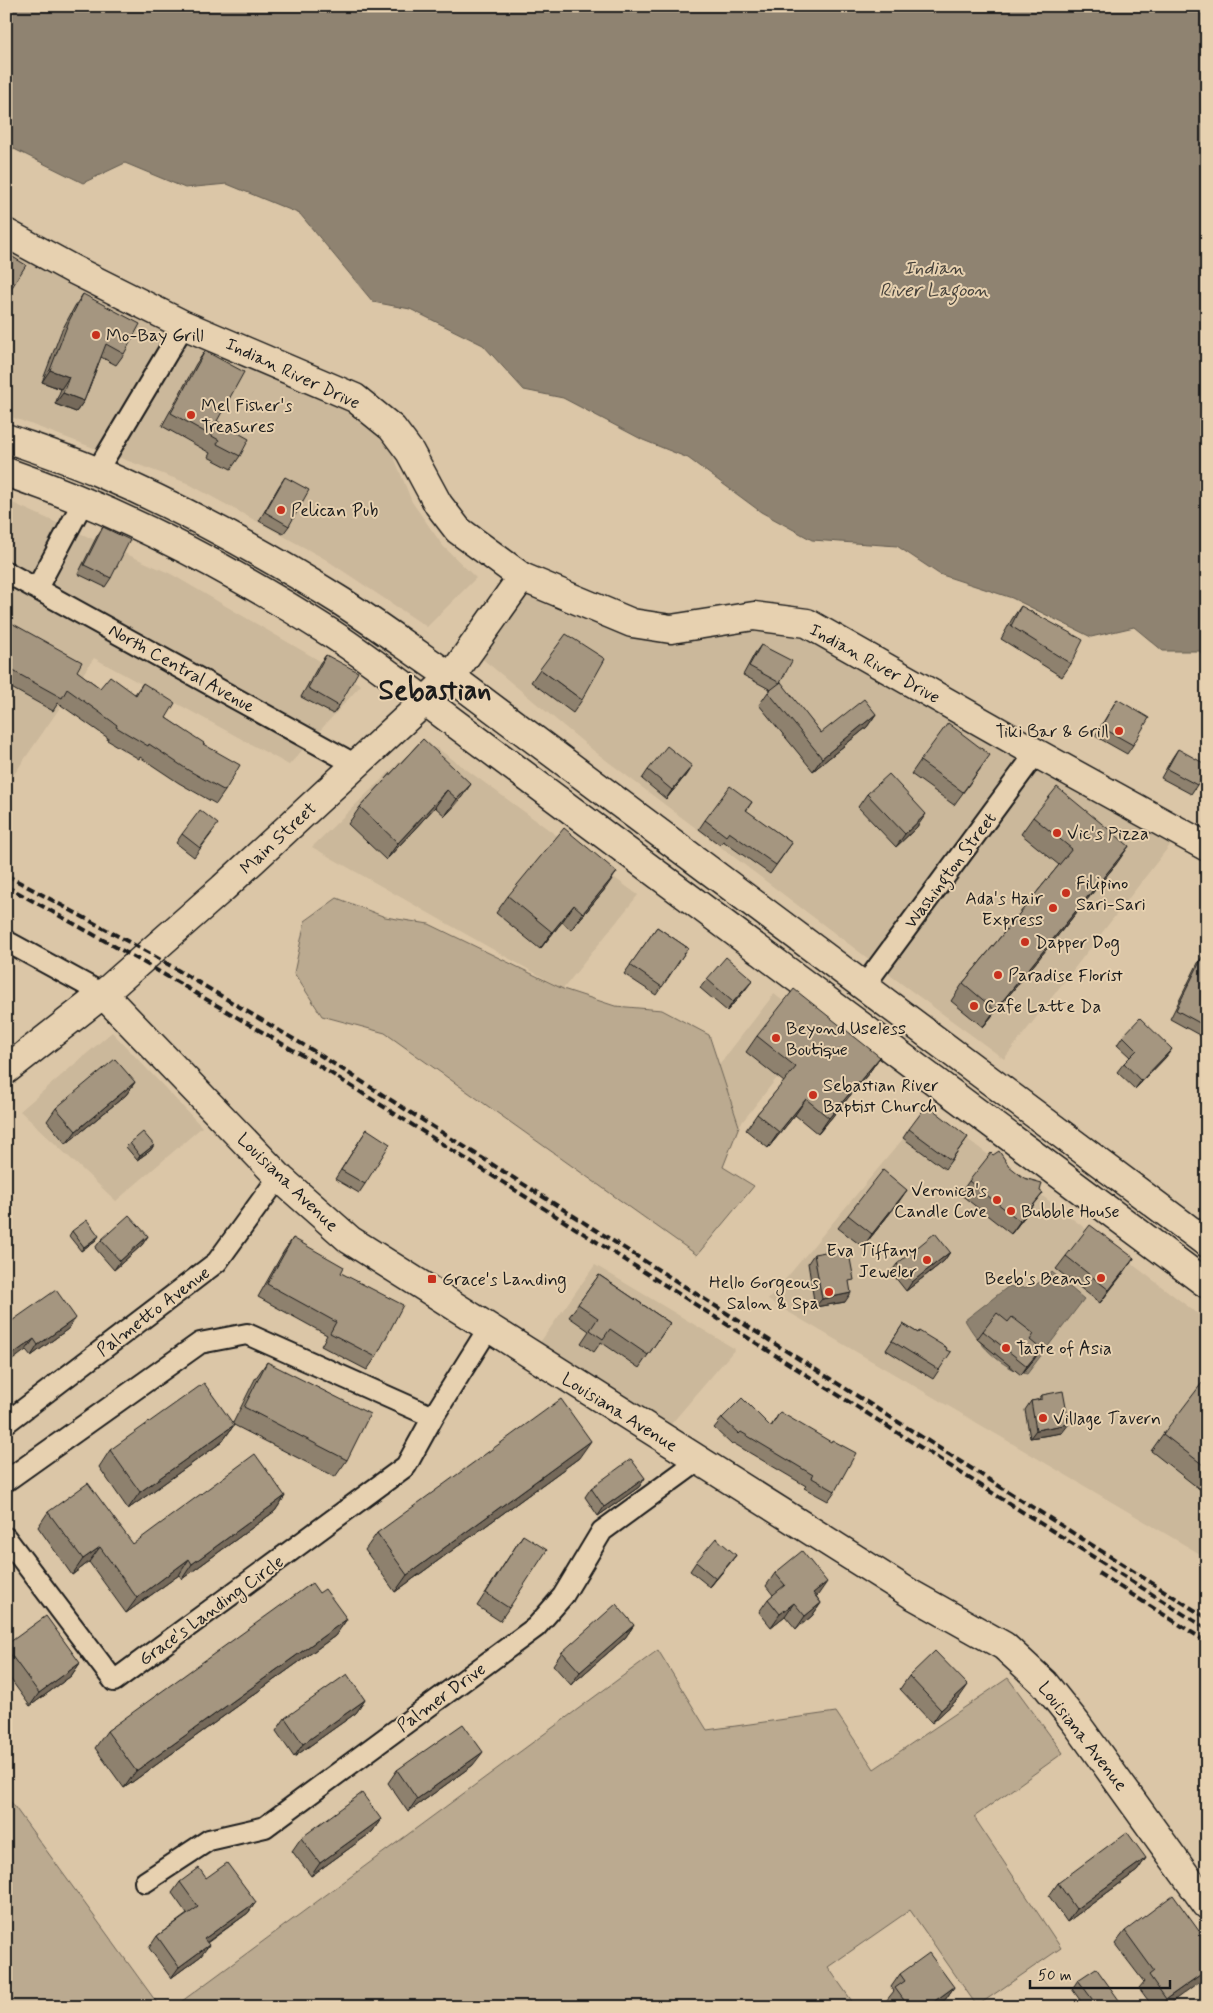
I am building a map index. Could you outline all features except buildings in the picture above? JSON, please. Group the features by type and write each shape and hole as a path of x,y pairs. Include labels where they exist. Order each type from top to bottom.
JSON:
{"street":[{"name":"Indian River Drive","path":"6,233 74,270 184,325 356,398 392,428 410,452 438,504 458,530 522,577 632,623 671,629 754,616 807,623 1036,754 1207,847"},
{"path":"98,471 184,325"},
{"path":"6,438 98,471 202,522 342,602 451,676 1207,1243"},
{"path":"6,472 83,502 157,536 255,589 332,635 425,701 1207,1284"},
{"path":"37,588 83,502"},
{"name":"North Central Avenue","path":"6,572 356,765"},
{"name":"Main Street","path":"6,1070 103,994 223,888 425,701 451,676 522,577"},
{"name":"Washington Street","path":"864,986 1036,754"},
{"name":"Louisiana Avenue","path":"6,941 103,994 281,1179 350,1240 911,1594 1004,1646 1044,1683 1076,1723 1207,1905"},
{"path":"800,980 842,989 864,986"},
{"path":"901,1056 913,1052 926,1051 959,1058"},
{"name":"Palmetto Avenue","path":"6,1423 217,1262 270,1189 281,1179"},
{"name":"Grace's Landing Circle","path":"6,1538 114,1681 406,1466 433,1417 488,1328"},
{"path":"6,1481 200,1343 247,1334 433,1417"},
{"name":"Palmer Drive","path":"145,1882 209,1840 265,1827 536,1627 563,1596 602,1531 698,1461"}],"shaded area":[{"path":"6,245 351,407 392,452 412,502 443,546 476,578 427,627 325,559 187,483 6,415"},
{"path":"6,500 171,574 361,685 289,765 94,658 6,786"},
{"path":"527,590 632,633 756,627 804,633 1021,756 870,960 594,751 479,656"},
{"path":"415,747 437,748 638,895 563,989 312,847"},
{"path":"1040,767 1174,840 1004,1059 887,973"},
{"path":"337,898 385,917 429,924 563,989 615,1006 662,1010 709,1035 739,1126 723,1167 754,1186 697,1255 385,1033 322,1016 294,973 305,921"},
{"path":"774,994 817,1027 739,1126 719,1065"},
{"path":"112,1032 202,1127 116,1201 20,1111"},
{"path":"928,1109 1207,1321 1207,1558 768,1300"},
{"path":"595,1265 735,1349 666,1430 536,1348"},
{"path":"658,1650 707,1730 836,1712 874,1769 1008,1678 1063,1753 974,1817 1061,1948 977,2006 910,1910 828,1967 856,2007 174,2007"},
{"path":"6,1795 160,2007 6,2007"}],"water":[{"name":"Indian River Lagoon","path":"6,6 1207,6 1207,664 1200,651 1163,651 1134,627 1091,637 1012,598 939,574 897,546 812,540 761,512 688,458 643,440 563,398 524,390 483,345 410,309 373,302 300,214 227,184 185,188 125,163 83,183 6,145"},
{"path":"1052,1272 1084,1299 1027,1374 1017,1371 999,1360 983,1346 965,1320 1009,1286 1021,1288 1032,1286"}],"railway":[{"path":"6,875 149,953 312,1050 1207,1618"},
{"path":"6,886 141,961 310,1060 1207,1629"},
{"path":"1098,1573 1207,1642"}],"place":[{"name":"Mo-Bay Grill","path":"96,335"},
{"name":"Mel Fisher's Treasures","path":"191,415"},
{"name":"Pelican Pub","path":"281,510"},
{"name":"Tiki Bar & Grill","path":"1119,731"},
{"name":"Vic's Pizza","path":"1057,833"},
{"name":"Filipino Sari-Sari","path":"1066,893"},
{"name":"Ada's Hair Express","path":"1053,908"},
{"name":"Dapper Dog","path":"1025,942"},
{"name":"Paradise Florist","path":"998,975"},
{"name":"Cafe Latte Da","path":"974,1006"},
{"name":"Beyond Useless Boutique","path":"776,1038"},
{"name":"Sebastian River Baptist Church","path":"813,1095"},
{"name":"Veronica's Candle Cove","path":"997,1200"},
{"name":"Bubble House","path":"1011,1211"},
{"name":"Eva Tiffany Jeweler","path":"927,1260"},
{"name":"Beeb's Beans","path":"1101,1278"},
{"name":"Grace's Landing","path":"432,1279"},
{"name":"Hello Gorgeous Salon & Spa","path":"829,1292"},
{"name":"Taste of Asia","path":"1006,1348"},
{"name":"Village Tavern","path":"1043,1418"}],"district":[{"name":"Sebastian","path":"435,689"}]}
